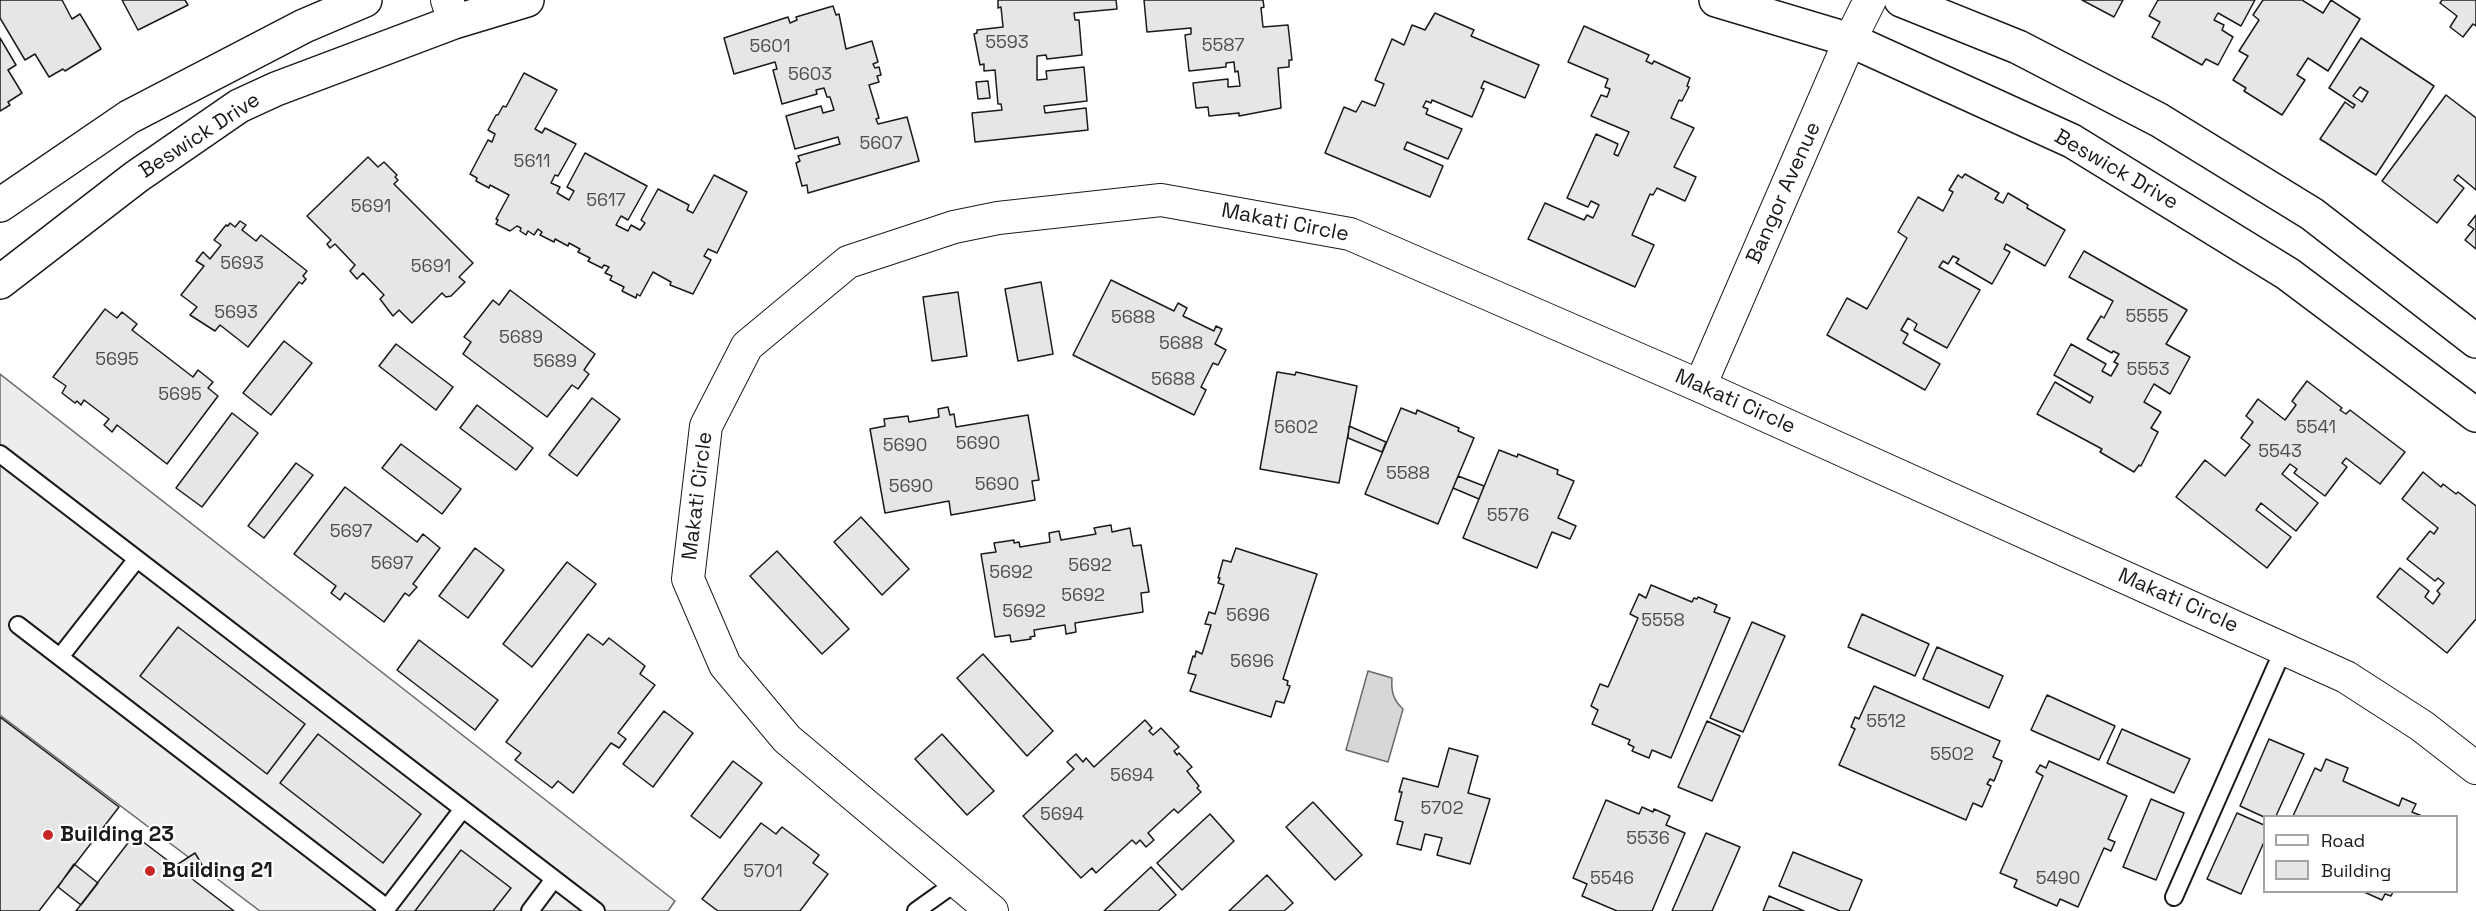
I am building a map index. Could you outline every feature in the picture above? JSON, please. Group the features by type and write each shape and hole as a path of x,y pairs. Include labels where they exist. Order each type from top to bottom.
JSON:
{"street":[{"name":"Beswick Drive","path":"0,205 129,117 304,26 365,0"},
{"name":"Beswick Drive","path":"0,282 136,177 239,106 450,11 527,0"},
{"name":"Beswick Drive","path":"1716,0 1850,40 2072,141 2288,274 2476,415"},
{"name":"Bangor Avenue","path":"1700,386 1850,40 1870,0"},
{"path":"1901,0 2018,47 2159,120 2312,214 2476,341"},
{"name":"Makati Circle","path":"992,911 787,739 724,665 688,579 706,426 747,346 848,262 954,226 998,218 1161,200 1350,234 1700,386 2346,676 2422,726 2476,768"}],"lane":[{"path":"0,454 596,911"},
{"path":"60,657 136,560"},
{"path":"18,625 386,909 462,810"},
{"path":"2174,897 2283,648"},
{"path":"530,911 554,879"},
{"path":"916,911 958,881"}],"shaded area":[{"path":"0,374 675,901 668,911 260,911 0,715"},
{"path":"1368,671 1392,678 1393,695 1403,709 1388,762 1346,750"}],"building":[{"path":"0,0 62,0 72,19 80,14 101,49 65,71 63,69 49,77 35,54 25,60 0,18"},
{"path":"122,0 185,0 188,5 138,30"},
{"path":"998,0 1116,0 1117,9 1074,13 1075,20 1079,20 1082,55 1047,59 1046,55 1037,56 1037,80 1047,79 1046,71 1084,67 1087,101 1044,106 1045,113 1086,108 1088,130 975,142 972,113 1002,110 1001,104 998,104 995,70 984,71 984,64 980,65 974,34 977,30 1003,27"},
{"path":"1144,0 1263,0 1264,7 1261,8 1263,27 1288,25 1292,60 1289,60 1289,67 1278,68 1281,108 1239,116 1239,113 1209,116 1208,107 1196,108 1193,83 1228,79 1228,87 1240,86 1234,62 1226,63 1226,67 1189,71 1185,35 1191,34 1191,28 1147,32"},
{"path":"2082,0 2123,0 2114,17"},
{"path":"2158,0 2255,0 2241,26 2218,13 2214,20 2224,25 2222,30 2233,37 2218,65 2206,59 2202,65 2152,37 2160,22 2149,16"},
{"path":"2263,0 2302,0 2323,13 2331,0 2360,19 2328,71 2308,58 2297,75 2305,80 2282,115 2244,91 2246,88 2233,80 2248,56 2239,51 2259,20 2253,15"},
{"path":"2442,0 2476,0 2476,26 2473,24 2463,37 2450,27 2457,16 2440,3"},
{"path":"833,6 836,15 839,14 846,49 872,41 878,62 873,64 875,68 879,67 881,75 877,76 879,82 869,85 879,118 876,119 878,124 907,117 919,161 808,193 807,185 802,186 796,163 800,161 798,156 840,144 838,137 795,149 786,116 821,106 823,113 834,110 830,97 827,97 824,88 816,90 817,94 782,104 773,70 777,69 775,62 734,74 724,38 788,17 790,23 797,20 796,17"},
{"path":"1435,13 1474,30 1471,36 1539,65 1525,98 1484,81 1481,88 1484,89 1472,117 1432,100 1431,103 1426,101 1423,107 1428,109 1426,114 1462,129 1448,159 1407,142 1404,149 1443,166 1430,197 1325,153 1344,107 1356,112 1362,101 1375,106 1384,84 1375,80 1392,39 1404,45 1412,25 1425,30"},
{"path":"1584,26 1649,55 1646,61 1652,64 1654,61 1690,78 1687,86 1689,87 1682,101 1679,100 1671,118 1694,128 1674,167 1696,177 1685,201 1657,188 1653,195 1650,194 1632,235 1654,245 1635,287 1528,239 1545,203 1584,220 1587,215 1593,218 1599,205 1591,201 1588,207 1567,198 1596,134 1618,144 1614,154 1618,156 1629,132 1591,116 1601,95 1607,97 1610,89 1605,87 1608,79 1568,62"},
{"path":"0,38 16,65 8,70 22,93 8,102 10,105 0,111"},
{"path":"2361,38 2434,86 2376,175 2320,139 2345,102 2353,108 2355,105 2329,88","holes":["2360,87 2368,92 2362,102 2353,96"]},
{"path":"524,73 557,90 535,129 542,133 545,128 576,144 558,176 555,175 551,183 560,187 557,193 569,200 574,191 567,187 585,153 647,186 628,220 621,216 616,225 628,231 631,225 640,230 645,223 641,220 658,189 689,205 687,210 693,213 714,175 747,192 717,253 708,249 704,256 711,260 693,294 670,285 671,282 653,272 640,296 637,294 636,298 622,291 624,287 610,280 612,276 605,273 609,267 604,265 602,268 588,261 590,258 578,252 580,249 569,243 568,246 555,239 554,242 540,235 542,232 538,229 534,235 528,231 526,235 517,226 510,231 496,224 498,220 496,219 509,195 476,181 477,178 470,174 488,140 492,142 495,134 488,130 496,115 503,106 506,107"},
{"path":"988,81 990,98 978,99 976,82"},
{"path":"2446,95 2476,118 2476,190 2458,175 2454,180 2464,188 2437,223 2382,181"},
{"path":"368,157 378,167 384,162 397,175 395,177 398,180 394,184 473,263 459,277 465,282 451,296 446,297 442,293 412,323 399,310 393,316 380,299 384,295 363,273 357,279 350,271 355,265 335,244 330,248 327,244 331,240 307,216"},
{"path":"1965,174 1999,193 1995,199 2003,203 2008,193 2028,205 2027,208 2065,230 2045,266 2006,244 2004,249 2010,252 1992,284 1956,263 1959,259 1953,256 1948,264 1943,261 1939,267 1980,290 1947,348 1914,330 1917,324 1908,318 1901,330 1908,334 1903,343 1940,364 1925,390 1827,335 1847,298 1867,309 1907,238 1898,232 1918,197 1943,211 1953,192 1949,190 1958,175 1962,178"},
{"path":"2476,215 2476,249 2465,240 2474,229 2468,225"},
{"path":"240,221 246,225 242,230 256,241 261,235 307,271 303,276 306,279 302,284 299,282 248,347 220,325 215,331 190,315 197,307 181,295 204,266 196,261 203,252 210,259 221,245 214,240 226,225 230,223 235,227"},
{"path":"2084,251 2187,310 2166,344 2190,357 2170,394 2154,384 2144,402 2161,412 2151,428 2158,432 2141,466 2139,465 2134,472 2100,452 2102,449 2037,414 2055,382 2090,403 2093,397 2054,375 2071,344 2106,364 2102,371 2111,376 2118,364 2114,362 2119,354 2113,351 2112,353 2087,339 2101,316 2104,318 2113,301 2069,277"},
{"path":"1111,280 1174,311 1178,303 1187,308 1183,316 1214,331 1216,326 1222,329 1215,344 1226,350 1218,365 1213,363 1201,387 1206,390 1194,415 1073,355"},
{"path":"1041,282 1053,354 1018,361 1005,289"},
{"path":"510,290 595,354 584,370 589,374 578,389 572,385 547,417 463,354 471,342 464,337 493,300 499,305"},
{"path":"958,292 967,356 932,361 923,297"},
{"path":"105,309 117,318 122,312 137,324 132,330 193,377 198,370 213,382 208,388 218,396 167,464 117,425 112,432 104,425 109,419 84,400 81,405 77,401 75,403 62,393 66,386 53,377"},
{"path":"284,341 312,363 271,415 243,393"},
{"path":"396,344 453,387 436,410 379,366"},
{"path":"1277,372 1295,375 1296,372 1357,386 1339,483 1260,469"},
{"path":"2307,381 2342,408 2340,410 2346,414 2350,410 2405,452 2380,484 2346,458 2342,463 2347,467 2325,496 2294,473 2297,469 2290,464 2282,474 2318,503 2296,531 2261,503 2256,510 2291,537 2267,568 2176,497 2205,460 2225,476 2250,445 2241,438 2253,422 2246,416 2258,399 2285,420 2296,405 2292,401"},
{"path":"592,398 620,419 577,476 549,455"},
{"path":"477,405 533,448 516,470 460,428"},
{"path":"948,407 950,415 954,414 956,427 1028,415 1039,480 1032,481 1035,500 951,515 949,501 885,513 870,429 885,426 884,419 908,416 909,422 939,417 938,409"},
{"path":"1401,408 1416,414 1417,410 1459,428 1458,431 1474,438 1438,524 1365,494"},
{"path":"232,413 258,433 202,507 176,488"},
{"path":"1349,426 1386,442 1382,452 1348,438"},
{"path":"401,444 461,489 442,514 382,468"},
{"path":"1499,450 1517,457 1518,454 1558,470 1557,474 1574,481 1558,518 1576,526 1570,539 1552,532 1537,568 1463,538"},
{"path":"296,463 313,475 264,538 248,526"},
{"path":"2423,472 2441,487 2443,484 2456,494 2458,492 2476,506 2476,619 2447,653 2377,597 2400,568 2429,591 2425,597 2433,604 2440,594 2437,591 2444,583 2438,578 2435,581 2407,559 2430,531 2434,534 2438,528 2402,499"},
{"path":"1458,476 1484,486 1479,499 1453,488"},
{"path":"345,487 417,542 423,534 440,548 413,584 417,587 409,596 405,593 384,622 345,593 340,600 331,593 336,586 294,554"},
{"path":"861,517 909,569 882,595 834,542"},
{"path":"1111,525 1112,532 1130,528 1133,546 1141,545 1149,592 1141,593 1143,612 1075,623 1076,632 1066,634 1065,625 1034,630 1035,636 1030,637 1031,639 1011,642 1010,635 995,637 981,554 996,552 994,543 1014,540 1014,543 1019,542 1020,547 1050,542 1049,533 1059,531 1061,540 1096,534 1094,528"},
{"path":"475,548 504,570 468,618 439,596"},
{"path":"1236,548 1317,574 1283,679 1288,681 1287,685 1290,686 1284,703 1276,701 1271,717 1190,691 1196,675 1188,673 1193,656 1195,657 1196,651 1202,654 1211,625 1205,624 1209,612 1215,614 1224,585 1218,583 1223,560 1231,562"},
{"path":"777,551 849,629 822,654 750,576"},
{"path":"567,562 596,584 532,667 503,644"},
{"path":"1651,585 1692,602 1698,597 1717,605 1714,612 1730,618 1671,758 1652,750 1649,758 1632,751 1634,747 1628,744 1630,740 1592,724 1598,710 1591,706 1600,684 1608,687 1638,618 1630,614 1639,594 1646,598"},
{"path":"1862,614 1929,644 1915,676 1848,647"},
{"path":"1752,622 1785,636 1743,732 1710,718"},
{"path":"178,627 305,724 267,774 140,676"},
{"path":"588,634 603,645 609,638 645,666 640,674 655,685 618,733 626,739 619,748 611,743 573,793 558,781 552,788 515,760 521,753 506,742"},
{"path":"419,640 498,700 475,730 397,670"},
{"path":"1937,647 2003,676 1989,708 1923,679"},
{"path":"983,654 1053,731 1027,756 957,678"},
{"path":"1874,686 2000,741 1993,757 2002,761 1994,781 1990,779 1987,784 1991,786 1982,807 1973,803 1966,820 1839,765 1855,729 1851,727 1855,717 1859,719"},
{"path":"2047,695 2115,726 2099,760 2031,730"},
{"path":"664,711 693,733 653,787 623,764"},
{"name":"Building 23","path":"0,717 119,807 39,911 0,911"},
{"path":"1145,720 1152,728 1149,731 1153,735 1161,728 1179,747 1174,751 1177,755 1179,753 1192,767 1187,771 1201,792 1178,813 1174,809 1148,833 1154,840 1146,847 1140,840 1136,844 1132,840 1096,873 1092,868 1081,878 1023,816 1074,769 1067,762 1076,754 1083,762 1086,758 1094,767"},
{"path":"1707,721 1740,736 1712,801 1678,787"},
{"path":"2122,729 2190,759 2174,793 2107,763"},
{"path":"318,734 421,814 383,863 280,783"},
{"path":"942,734 994,791 967,815 915,759"},
{"path":"2269,739 2304,754 2276,815 2263,817 2240,806"},
{"path":"1449,748 1478,756 1468,793 1490,799 1470,864 1437,855 1442,838 1425,834 1421,850 1397,844 1403,822 1395,820 1403,778 1438,787"},
{"path":"2326,759 2348,768 2343,781 2399,806 2402,798 2416,804 2412,812 2420,815 2293,815 2315,768 2321,771"},
{"path":"733,761 762,783 720,838 691,816"},
{"path":"2049,761 2127,796 2108,839 2115,842 2111,851 2104,848 2078,907 2060,899 2057,906 2014,887 2017,880 2000,873 2043,776 2036,772 2040,765 2046,768"},
{"path":"2151,799 2184,813 2156,880 2123,867"},
{"path":"1606,800 1639,814 1642,807 1653,812 1654,809 1670,816 1666,825 1685,833 1652,911 1617,911 1582,896 1587,884 1573,878"},
{"path":"1313,802 1362,855 1335,880 1286,827"},
{"path":"2237,813 2263,825 2263,844 2241,894 2207,879"},
{"path":"1210,814 1234,841 1182,890 1157,863"},
{"path":"761,823 776,834 782,827 819,855 813,863 828,874 800,911 718,911 702,899"},
{"path":"1706,833 1740,847 1712,911 1672,911"},
{"name":"Building 21","path":"134,835 175,866 195,853 202,865 187,875 234,911 76,911"},
{"path":"461,850 511,888 493,911 415,911"},
{"path":"1793,852 1862,880 1849,911 1840,911 1779,886"},
{"path":"74,864 98,883 81,905 58,887"},
{"path":"1151,867 1176,895 1158,911 1104,911"},
{"path":"1267,875 1293,903 1284,911 1229,911"},
{"path":"2366,893 2392,893 2391,896 2385,894 2382,900"},
{"path":"1769,896 1804,911 1763,911"}],"place":[{"name":"Building 23","path":"48,835"},
{"name":"Building 21","path":"150,871"}]}
